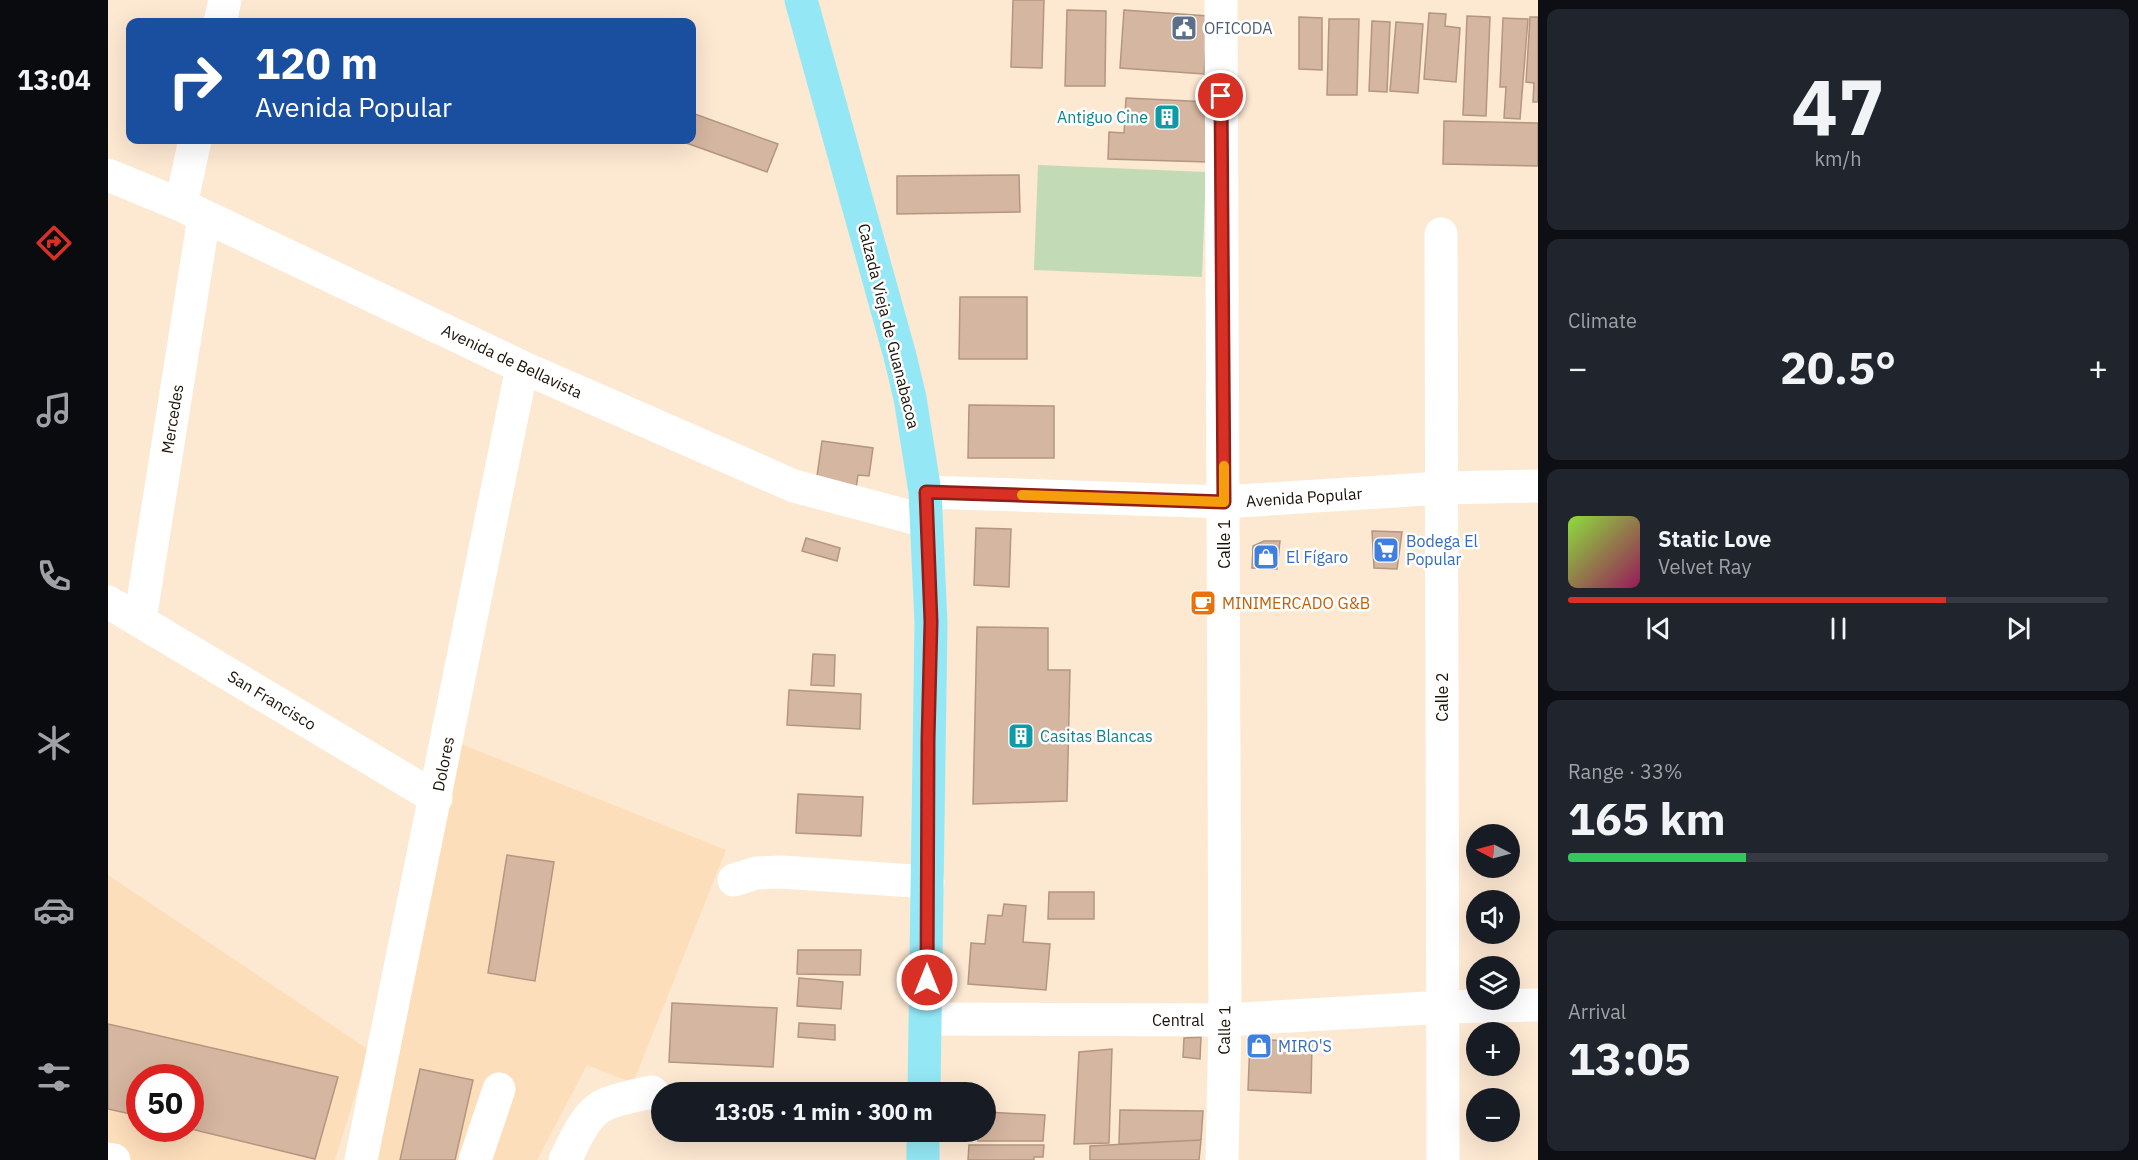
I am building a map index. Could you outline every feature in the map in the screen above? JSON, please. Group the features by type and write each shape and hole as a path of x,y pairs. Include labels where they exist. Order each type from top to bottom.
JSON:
{"main road":[{"name":"Calzada Vieja de Guanabacoa","path":"801,0 900,356 910,398 926,506 931,622 924,1082"},
{"path":"923,1142 923,1160"}],"street":[{"path":"221,18 225,0"},
{"name":"Calle 1","path":"1221,0 1224,502 1222,1160"},
{"name":"Mercedes","path":"140,620 192,211 195,144"},
{"name":"Avenida de Bellavista","path":"108,175 192,211 522,367 794,486 926,506"},
{"name":"Calle 2","path":"1440,234 1443,1160"},
{"name":"Dolores","path":"361,1160 522,367"},
{"name":"Avenida Popular","path":"926,506 1224,502 1441,488 1538,486"},
{"name":"San Francisco","path":"108,602 436,798"},
{"path":"734,880 756,873 782,872 928,882"},
{"name":"Central","path":"926,1019 1224,1020 1444,1007 1538,1005"},
{"path":"475,1160 499,1089"},
{"path":"565,1160 581,1130 594,1112 605,1104 651,1092"},
{"path":"108,1159 114,1160"}],"shaded area":[{"path":"461,744 726,850 633,1083 587,1065 537,1160 372,1160"},
{"path":"108,875 369,1050 335,1160 108,1160"}],"green space":[{"path":"1038,165 1206,172 1202,277 1034,270"}],"building":[{"path":"1013,0 1044,0 1042,68 1011,67"},
{"path":"1067,10 1106,11 1105,86 1065,86"},
{"path":"1124,10 1208,16 1204,74 1120,68"},
{"path":"1429,13 1446,14 1445,26 1460,28 1456,82 1424,79"},
{"path":"1467,16 1490,17 1486,116 1463,115"},
{"path":"1299,17 1322,18 1322,70 1299,69"},
{"path":"1530,17 1538,17 1538,102 1533,102 1534,83 1526,82"},
{"path":"1503,18 1528,19 1520,119 1504,118 1506,87 1500,87"},
{"path":"1329,19 1359,19 1357,95 1327,95"},
{"path":"1372,21 1390,22 1387,92 1369,91"},
{"path":"1396,22 1423,24 1418,93 1390,91"},
{"name":"Antiguo Cine","path":"1126,98 1210,102 1208,162 1108,159 1109,132 1124,133"},
{"path":"696,114 778,144 767,172 689,144 696,144"},
{"path":"1444,121 1538,123 1538,166 1443,164"},
{"path":"1019,175 1020,212 897,214 897,176"},
{"path":"960,297 1027,297 1027,359 959,359"},
{"path":"969,405 1054,406 1054,458 968,458"},
{"path":"822,441 873,448 869,476 858,475 856,489 816,483"},
{"path":"976,528 1011,529 1009,587 974,585"},
{"name":"Bodega El Popular","path":"1372,531 1402,532 1397,569 1374,568"},
{"path":"806,538 840,548 837,561 802,551"},
{"name":"El Fígaro","path":"1264,541 1280,541 1277,569 1252,568 1253,546"},
{"name":"Casitas Blancas","path":"977,627 1048,628 1048,670 1070,670 1067,801 973,804"},
{"path":"813,654 835,655 834,686 811,685"},
{"path":"789,690 861,694 860,729 787,725"},
{"path":"798,794 863,797 861,836 796,833"},
{"path":"507,855 554,862 535,981 488,973"},
{"path":"1049,892 1094,892 1094,919 1048,919"},
{"path":"1004,904 1026,906 1023,942 1050,944 1046,990 968,984 971,943 985,944 988,915 1002,916"},
{"path":"798,950 861,950 860,975 797,974"},
{"path":"799,978 843,982 841,1009 797,1006"},
{"path":"672,1003 777,1008 773,1067 669,1062"},
{"path":"799,1023 835,1025 835,1040 798,1037"},
{"path":"108,1024 338,1077 315,1159 204,1132 204,1064 126,1064 126,1113 108,1109"},
{"path":"1201,1037 1200,1059 1183,1057 1184,1038"},
{"path":"1250,1039 1312,1042 1311,1093 1248,1090"},
{"path":"1112,1049 1109,1143 1074,1144 1079,1052"},
{"path":"420,1069 473,1080 455,1160 400,1160"},
{"path":"1120,1110 1203,1111 1201,1140 1119,1144"},
{"path":"996,1113 1045,1115 1043,1141 996,1141"},
{"path":"1201,1140 1199,1160 1090,1160 1090,1146"},
{"path":"969,1145 1044,1145 1043,1157 1034,1157 1034,1160 968,1160"}],"slow traffic":[{"path":"1022,495 1224,502 1224,466"}],"place":[{"name":"OFICODA","path":"1184,28"},
{"name":"Antiguo Cine","path":"1167,117"},
{"name":"Bodega El Popular","path":"1386,550"},
{"name":"El Fígaro","path":"1266,557"},
{"name":"MINIMERCADO G&B","path":"1203,603"},
{"name":"Casitas Blancas","path":"1021,736"},
{"name":"MIRO'S","path":"1259,1046"}],"route":[{"path":"927,980 931,622 926,492 1224,502 1221,96"}]}
